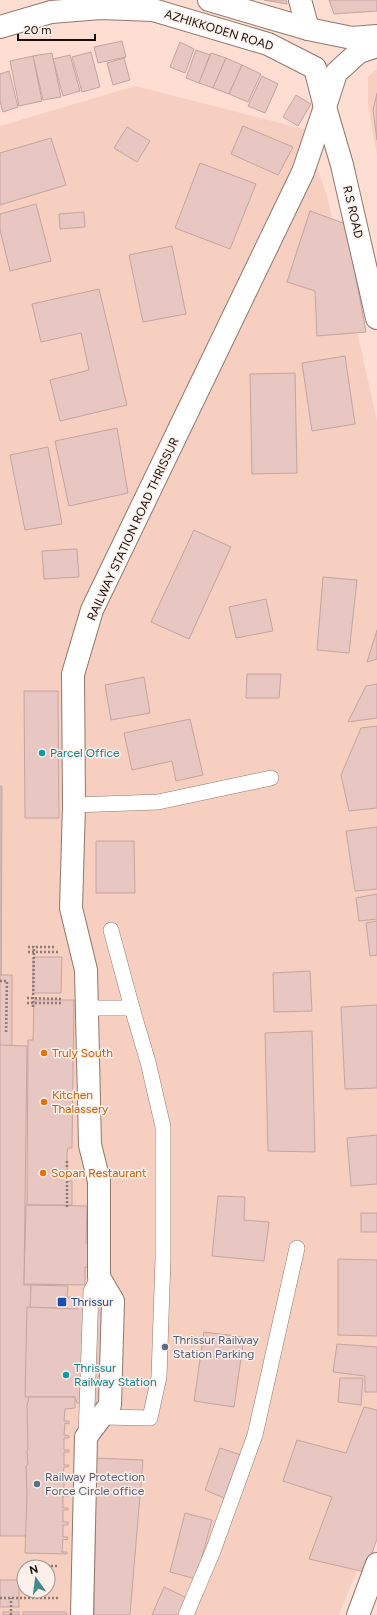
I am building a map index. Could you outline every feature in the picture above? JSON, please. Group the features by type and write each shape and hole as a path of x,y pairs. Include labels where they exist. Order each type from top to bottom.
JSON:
{"street":[{"path":"209,0 308,29 352,38 377,36"},
{"path":"300,0 325,107"},
{"name":"AZHIKKODEN ROAD","path":"0,27 51,12 101,8 153,10 268,44 315,68"},
{"name":"RAILWAY STATION ROAD THRISSUR","path":"99,1277 99,1181 90,1145 86,970 71,908 74,805 74,674 92,610 303,172 336,73 359,52 377,46"},
{"name":"R.S ROAD","path":"325,107 342,165 377,318"},
{"path":"82,1615 86,1437 103,1417 110,1405 113,1301 99,1277"},
{"path":"358,1615 377,1564"}],"lane":[{"path":"74,805 158,802 270,778"},
{"path":"103,1417 150,1418 159,1377 164,1258 163,1127 148,1062 111,930"},
{"path":"88,1008 132,1008"},
{"path":"186,1615 213,1551 255,1435 297,1248"},
{"path":"86,1437 90,1291 99,1277"}],"path":[{"path":"33,1007 34,946"},
{"path":"28,947 62,947"},
{"path":"28,952 62,952"},
{"path":"0,981 7,981 6,1034"},
{"path":"27,998 62,998"},
{"path":"27,1003 62,1003"},
{"path":"56,1566 57,1572"},
{"path":"0,1598 57,1598 57,1592"},
{"path":"11,1598 11,1615"}],"shaded area":[{"path":"377,69 377,155 368,106 368,77"},
{"name":"Thrissur Railway Station","path":"135,86 304,129 327,196 377,421 377,1521 339,1615 0,1615 0,126"}],"building":[{"path":"264,0 286,0 287,4"},
{"path":"329,0 377,0 377,11 334,14"},
{"path":"122,41 126,57 98,63 94,47"},
{"path":"180,42 194,49 185,73 170,67"},
{"path":"196,50 210,55 199,83 186,78"},
{"path":"91,52 100,87 82,92 72,57"},
{"path":"52,53 61,97 43,100 33,56"},
{"path":"211,53 226,58 213,88 199,83"},
{"path":"70,55 80,91 63,96 53,59"},
{"path":"33,56 42,101 19,106 10,61"},
{"path":"124,58 130,80 113,85 107,63"},
{"path":"226,58 242,65 229,94 213,88"},
{"path":"242,65 261,74 248,102 229,94"},
{"path":"9,71 18,107 3,112 0,102 0,74"},
{"path":"262,76 278,84 265,113 248,106"},
{"path":"377,93 377,140 373,110"},
{"path":"296,95 311,104 298,126 283,117"},
{"path":"243,126 293,147 278,175 231,154"},
{"path":"127,127 150,141 137,162 114,148"},
{"path":"51,138 66,185 0,205 0,153"},
{"path":"200,163 256,184 230,249 175,228"},
{"path":"36,204 51,261 10,271 0,230 0,214"},
{"path":"310,211 346,224 366,332 317,336 315,291 287,282"},
{"path":"84,212 85,227 60,229 59,214"},
{"path":"172,246 186,314 143,322 129,255"},
{"path":"99,289 127,405 60,421 50,380 89,370 81,333 41,342 32,304"},
{"path":"345,356 355,424 312,431 302,363"},
{"path":"295,373 297,473 252,474 250,374"},
{"path":"117,428 128,493 69,506 55,441"},
{"path":"48,447 62,524 25,530 10,455"},
{"path":"194,530 231,547 189,639 151,622"},
{"path":"77,549 79,577 44,579 42,551"},
{"path":"323,577 357,580 349,653 317,650"},
{"path":"266,599 273,631 236,638 229,607"},
{"path":"377,630 377,659 367,662"},
{"path":"247,674 281,674 279,698 246,698"},
{"path":"144,677 150,713 111,720 105,685"},
{"path":"377,684 377,718 348,722 366,686"},
{"name":"Parcel Office","path":"24,691 58,691 59,818 25,818"},
{"path":"190,719 203,775 176,781 172,761 132,770 124,733"},
{"path":"377,726 377,808 349,811 341,775 361,728"},
{"path":"0,786 2,786 1,1045 0,1045"},
{"path":"377,827 377,889 355,891 346,831"},
{"path":"96,841 134,841 135,893 96,893"},
{"path":"377,894 377,919 359,921 356,898"},
{"path":"377,921 377,955 370,956 366,923"},
{"path":"33,957 62,957 61,993 33,993"},
{"path":"310,971 312,1011 274,1012 273,973"},
{"path":"0,975 12,975 12,1046 0,1046"},
{"path":"34,1000 74,1000 72,1148 68,1148 67,1153 67,1181 72,1181 72,1205 27,1205 28,1040 33,1040"},
{"path":"377,1005 377,1088 345,1089 341,1007"},
{"path":"312,1031 315,1152 268,1151 265,1033"},
{"path":"0,1045 27,1046 24,1285 31,1285 27,1536 0,1536"},
{"path":"377,1135 377,1184 351,1186 347,1138"},
{"path":"218,1196 245,1197 244,1220 269,1222 264,1261 212,1256"},
{"path":"26,1205 87,1206 86,1243 93,1243 93,1268 85,1267 85,1285 24,1284"},
{"path":"361,1213 377,1213 377,1232 361,1232"},
{"path":"338,1259 377,1260 377,1336 338,1335"},
{"path":"31,1285 68,1286 67,1297 72,1297 72,1299 67,1299 67,1308 30,1308"},
{"name":"Thrissur Railway Station","path":"79,1304 107,1304 106,1403 77,1403 75,1397 25,1397 27,1307 77,1309"},
{"path":"204,1332 244,1337 234,1407 194,1401"},
{"path":"337,1344 377,1347 377,1392 365,1392 365,1376 333,1372"},
{"path":"340,1378 363,1378 361,1405 338,1402"},
{"path":"29,1397 75,1397 75,1408 65,1409 64,1421 69,1421 69,1424 65,1423 64,1435 69,1436 69,1438 64,1438 64,1450 69,1450 69,1452 64,1452 64,1465 69,1465 68,1467 64,1467 63,1479 68,1479 68,1481 64,1481 64,1493 68,1494 68,1496 63,1496 63,1508 68,1508 68,1510 63,1510 63,1522 68,1522 68,1525 63,1525 63,1537 68,1537 67,1540 63,1539 62,1552 67,1552 67,1554 25,1553 27,1495 26,1466 28,1464 27,1406"},
{"path":"364,1407 377,1410 377,1539 365,1572 309,1559 332,1497 283,1481 297,1440 346,1453"},
{"path":"220,1448 244,1456 229,1500 205,1490"},
{"path":"96,1458 143,1460 130,1615 94,1615"},
{"path":"185,1513 212,1520 196,1579 170,1572"},
{"path":"0,1580 16,1580 16,1599 19,1599 19,1607 0,1607"},
{"path":"164,1587 189,1599 181,1615 152,1615"},
{"path":"3,1612 19,1612 19,1615 3,1615"},
{"path":"23,1612 66,1612 67,1615 23,1615"}],"place":[{"name":"Parcel Office","path":"42,753"},
{"name":"Truly South","path":"44,1053"},
{"name":"Kitchen Thalassery","path":"44,1102"},
{"name":"Sopan Restaurant","path":"43,1173"},
{"name":"Thrissur","path":"62,1302"},
{"name":"Thrissur Railway Station Parking","path":"165,1347"},
{"name":"Thrissur Railway Station","path":"66,1375"},
{"name":"Railway Protection Force Circle office","path":"37,1484"}]}
